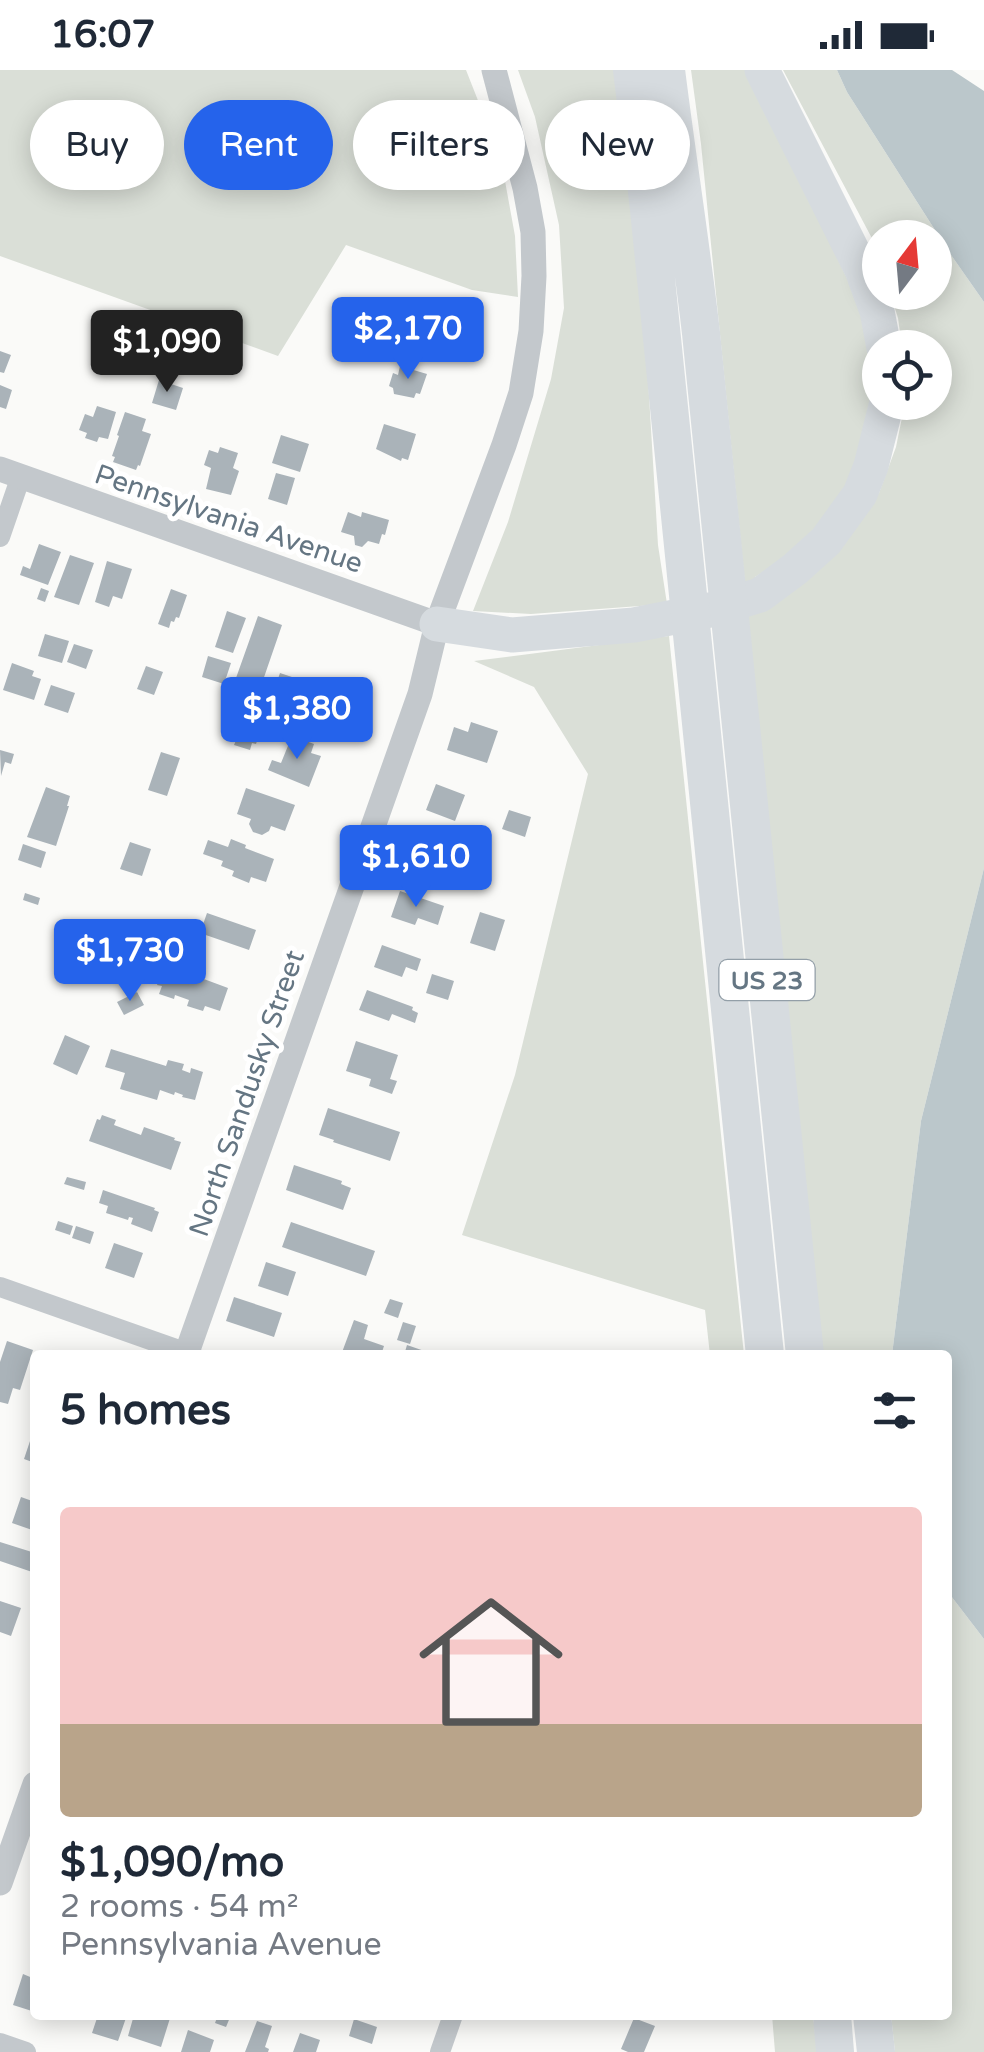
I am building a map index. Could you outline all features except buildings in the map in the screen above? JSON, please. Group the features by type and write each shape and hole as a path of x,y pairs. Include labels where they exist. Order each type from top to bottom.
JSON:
{"highway":[{"name":"US 23","path":"632,70 764,1350"},
{"name":"US 23","path":"666,70 700,317 804,1350"},
{"path":"762,70 862,270 881,330"},
{"path":"438,624 512,635 634,625 715,609 760,594 826,541 860,494 882,420"},
{"path":"833,2020 836,2052"},
{"path":"873,2020 876,2052"}],"street":[{"name":"North Sandusky Street","path":"190,1350 420,694 438,624 520,393 530,332 533,232 494,70"},
{"name":"Pennsylvania Avenue","path":"11,472 438,624"},
{"path":"0,536 11,472"},
{"path":"0,1287 178,1350"},
{"path":"0,1883 30,1798"},
{"path":"440,2052 451,2020"},
{"path":"0,2043 26,2052"}],"shaded area":[{"path":"0,70 466,70 478,100 353,100 353,190 507,190 515,236 518,297 472,290 346,245 278,356 0,256"},
{"path":"518,70 617,70 620,100 545,100 545,162 535,117"},
{"path":"691,70 747,70 869,330 862,330 862,420 870,420 864,447 844,495 795,553 755,577 755,613 879,493 902,420 952,420 952,330 900,330 895,310 952,310 952,256 984,302 984,868 921,1121 893,1350 822,1350"},
{"path":"783,70 837,70 929,220 862,220"},
{"path":"837,70 952,70 984,91 984,302 952,256 952,220 929,220"},
{"path":"551,190 631,190 643,296 658,545 667,604 531,614 473,611 508,522 551,379 564,308 559,225"},
{"path":"669,636 743,1350 709,1350 705,1310 462,1235 515,1075 588,774 534,687 474,661"},
{"path":"984,868 984,1639 952,1597 952,1350 893,1350 921,1121"},
{"path":"952,1597 984,1639 984,2052 895,2052 892,2020 952,2020"},
{"path":"772,2020 814,2020 817,2052 775,2052"}]}
